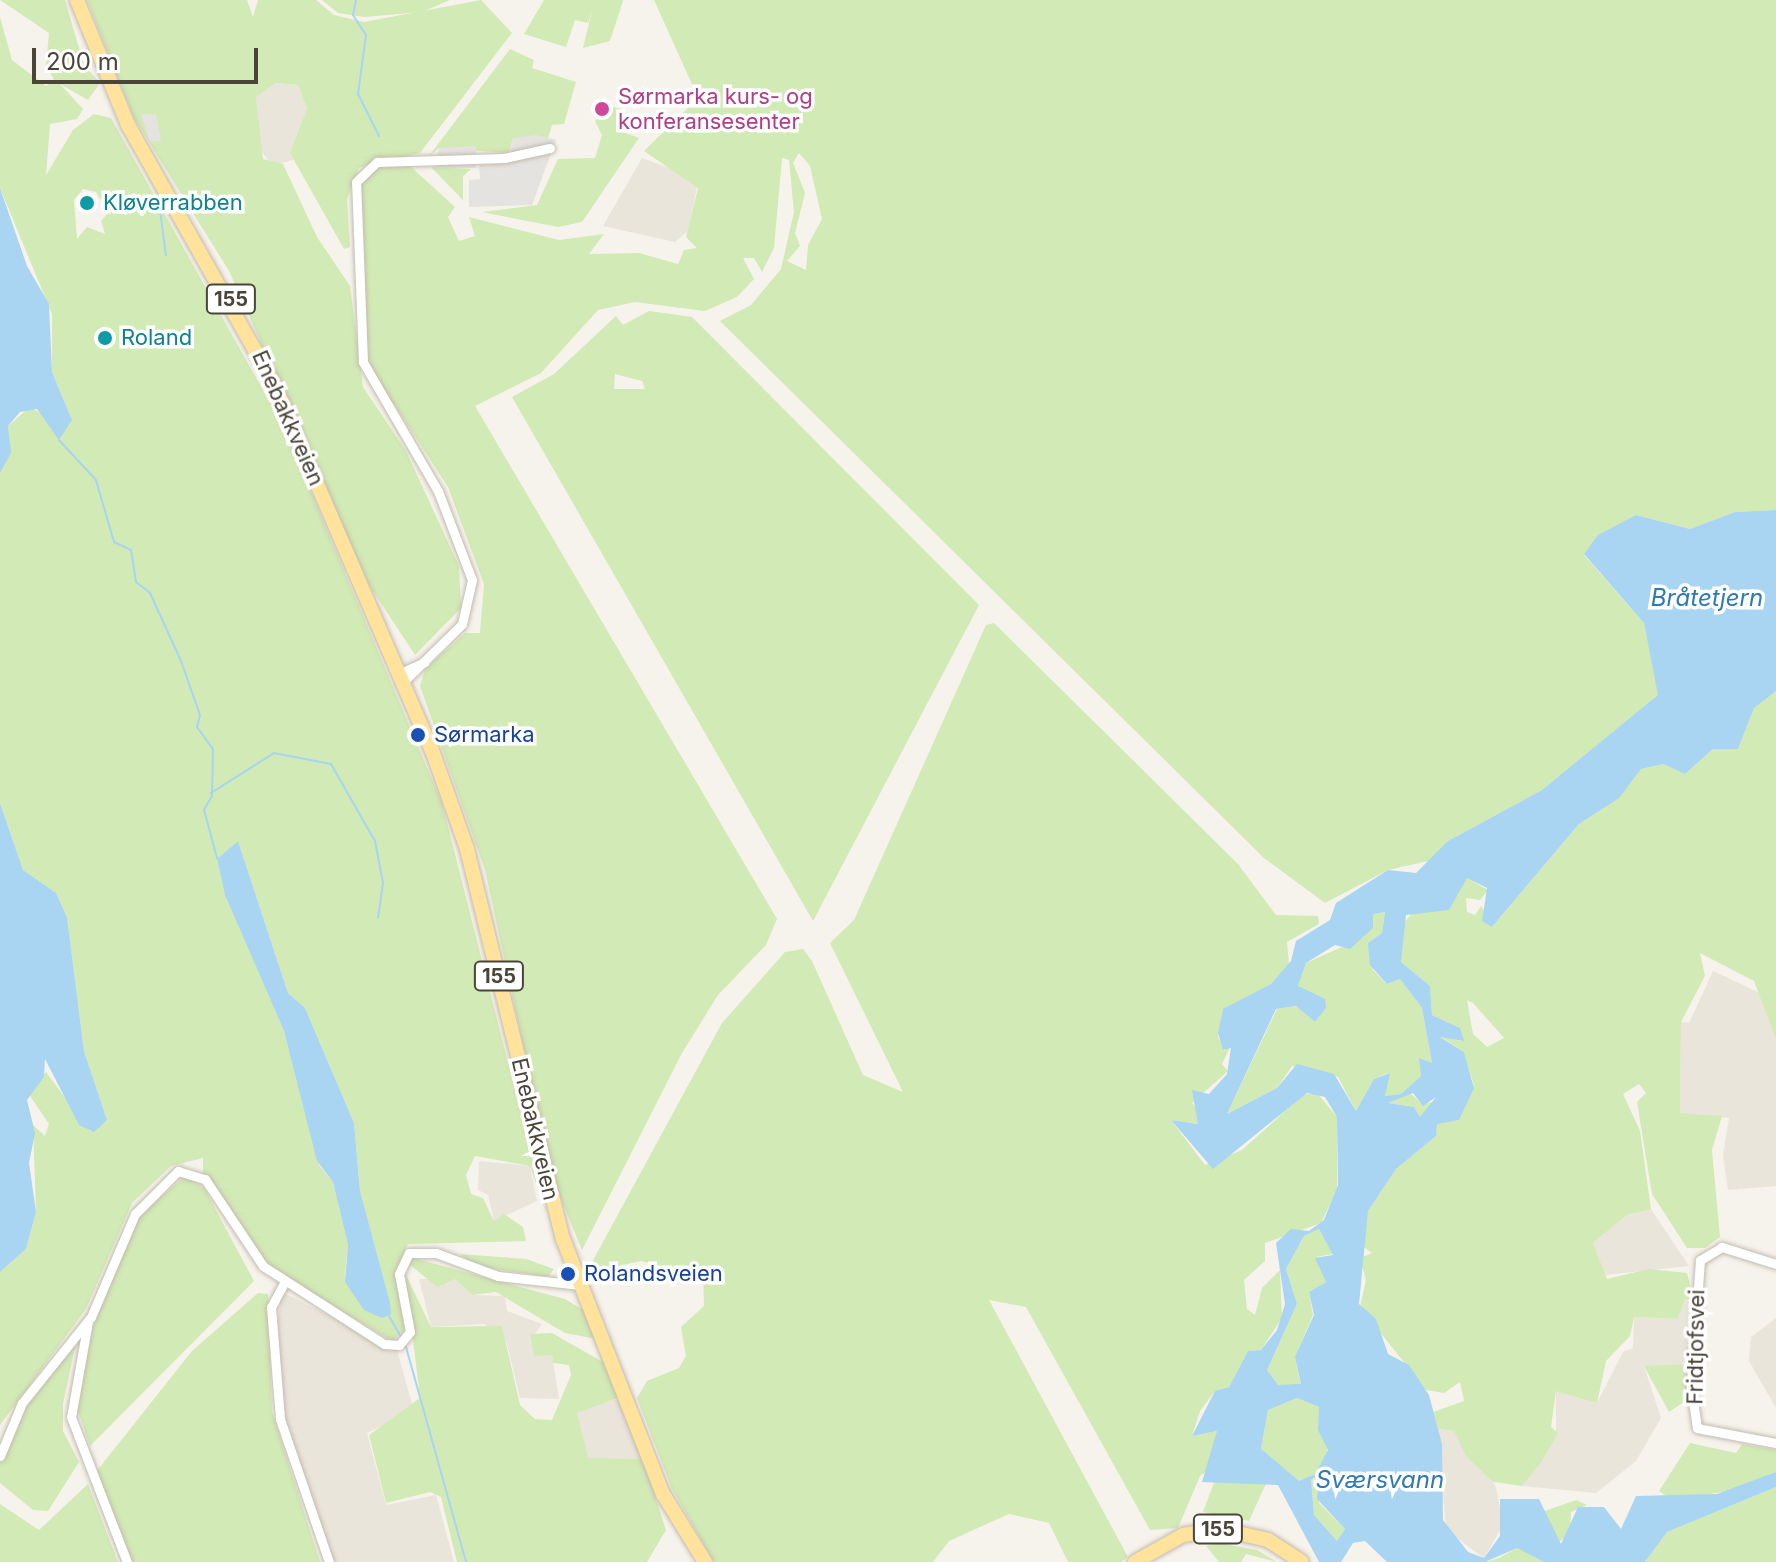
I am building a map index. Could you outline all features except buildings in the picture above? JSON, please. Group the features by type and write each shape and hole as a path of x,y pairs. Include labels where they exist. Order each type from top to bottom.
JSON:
{"main road":[{"name":"Enebakkveien","path":"77,0 128,125 269,372 402,677 462,831 552,1206 663,1494 705,1562"},
{"name":"155","path":"1135,1562 1173,1539 1211,1529 1260,1536 1302,1562"}],"street":[{"path":"402,677 425,662 465,620 472,580 438,491 363,362 356,182 377,162 504,158 550,148"},
{"path":"127,1562 71,1417 88,1321 135,1214 178,1171 205,1179 248,1251 285,1281 394,1346 411,1327 399,1274 409,1253 436,1253 498,1276 581,1285"},
{"name":"Fridtjofsvei","path":"1776,1264 1722,1247 1696,1272 1697,1428 1776,1443"},
{"path":"285,1281 271,1307 280,1419 329,1562"},
{"path":"0,1456 22,1403 88,1321"}],"shaded area":[{"path":"276,83 298,85 307,109 293,160 272,166 259,147 256,97"},
{"path":"141,114 156,114 161,141 149,141"},
{"path":"536,135 556,140 532,205 469,207 469,180 480,179 479,165 508,163 513,138"},
{"path":"476,146 476,168 436,168 439,148"},
{"path":"642,158 691,176 697,187 688,231 675,242 603,226"},
{"path":"1713,971 1760,993 1776,1039 1776,1186 1728,1190 1723,1155 1729,1118 1680,1113 1681,1022 1689,1023"},
{"path":"479,1161 530,1166 537,1201 494,1221 488,1195 478,1190"},
{"path":"1651,1209 1689,1266 1605,1275 1593,1243 1627,1215"},
{"path":"419,1279 455,1279 472,1295 505,1296 507,1311 542,1324 530,1341 552,1355 559,1399 520,1398 506,1340 484,1324 431,1327"},
{"path":"282,1292 397,1350 414,1411 367,1433 386,1505 436,1495 454,1562 323,1562 286,1424 277,1328"},
{"path":"1685,1299 1694,1300 1688,1364 1644,1366 1661,1418 1636,1461 1596,1493 1522,1486 1556,1434 1556,1390 1597,1403 1623,1352 1633,1348 1634,1317 1678,1319"},
{"path":"1776,1318 1776,1408 1749,1361 1751,1337"},
{"path":"586,1398 620,1400 646,1465 587,1463 570,1409"},
{"path":"1438,1429 1454,1431 1496,1487 1503,1525 1484,1558 1446,1530"}],"green space":[{"path":"0,0 65,0 84,65 100,83 88,100 60,84 83,109 77,119 50,124 46,175 73,130 94,114 111,118 283,426 442,803 546,1212 530,1166 475,1156 466,1175 471,1194 483,1198 494,1221 504,1214 523,1227 526,1241 408,1244 395,1273 405,1329 392,1341 270,1268 203,1173 203,1158 171,1166 132,1203 86,1309 0,1425 0,1272 26,1249 36,1212 33,1125 45,1136 49,1124 28,1093 46,1072 90,1131 107,1120 84,1051 67,917 56,893 23,870 0,803 0,473 10,447 8,426 30,407 49,418 60,439 70,415 52,372 52,314 0,188 0,17 12,60 46,86 54,80 46,65 49,33","holes":["83,189 96,192 108,213 101,221 105,234 87,227 77,239 74,200","238,841 288,993 305,1008 354,1123 360,1191 390,1306 382,1318 363,1307 345,1276 348,1245 333,1182 319,1165 284,1031 225,894 217,859"]},
{"path":"87,0 247,0 253,17 258,0 316,0 334,15 364,22 481,0 512,33 420,153 359,168 347,199 350,247 344,249 290,153 307,109 298,85 276,83 256,97 263,159 283,164 317,237 350,286 363,387 406,451 459,566 461,608 415,655 369,585 229,271 134,118"},
{"path":"322,0 450,0 422,12 364,17 338,13"},
{"path":"544,0 623,1 610,41 583,48 592,11 588,23 575,20 566,47 524,34"},
{"path":"654,0 1776,0 1776,510 1735,512 1690,529 1636,515 1584,555 1644,623 1659,695 1542,790 1448,841 1437,859 1388,870 1325,903 1264,858 720,321 751,305 781,269 794,212 789,160 782,158 774,248 762,272 754,258 743,258 754,279 737,297 705,311 635,302 598,310 541,373 475,406 777,919 766,945 718,995 682,1053 582,1250 552,1177 485,870 420,686 425,669 465,633 480,633 484,584 448,487 392,401 386,403 364,353 359,183 381,165 410,166 455,207 448,217 459,241 475,236 469,217 559,240 604,234 589,254 639,253 678,264 684,250 697,248 686,237 698,188 644,151 690,106 695,91","holes":["799,153 810,166 822,219 808,245 806,270 787,261 800,246 795,233 805,193 793,163"]},
{"path":"510,49 534,60 532,68 576,82 564,124 552,125 548,138 513,138 509,153 439,148 429,156"},
{"path":"613,107 621,109 620,131 639,138 582,222 558,227 482,212 537,205 558,159 595,158 602,135 595,121"},
{"path":"431,167 471,169 463,176 463,200"},
{"path":"649,311 692,317 979,605 813,921 512,397 554,374 616,316 623,325","holes":["615,374 642,381 645,389 614,389"]},
{"path":"994,623 1238,864 1276,915 1318,916 1319,924 1287,942 1289,964 1271,984 1223,1010 1218,1036 1224,1051 1231,1045 1222,1064 1228,1071 1192,1103 1201,1112 1198,1124 1171,1120 1205,1165 1242,1150 1304,1094 1318,1094 1337,1117 1337,1190 1321,1223 1265,1243 1265,1261 1244,1280 1247,1309 1255,1315 1262,1288 1280,1270 1282,1318 1261,1350 1248,1351 1229,1387 1215,1391 1200,1411 1192,1436 1217,1431 1213,1466 1200,1476 1178,1528 1150,1530 1026,1307 989,1300 1128,1557 1121,1562 1068,1562 1049,1523 1009,1514 949,1541 933,1562 714,1562 672,1489 637,1398 647,1381 679,1368 686,1356 681,1327 704,1306 703,1276 641,1261 594,1271 591,1264 722,1023 785,952 803,949 812,961 863,1075 903,1092 830,943 854,920 986,625"},
{"path":"1776,691 1776,1039 1754,981 1700,953 1705,976 1681,1022 1680,1113 1722,1116 1712,1150 1720,1237 1705,1248 1687,1248 1652,1194 1637,1102 1646,1093 1639,1084 1623,1094 1640,1131 1651,1209 1627,1215 1593,1243 1607,1279 1649,1269 1687,1273 1694,1300 1685,1299 1678,1319 1634,1317 1630,1336 1606,1361 1597,1403 1556,1391 1551,1427 1558,1433 1542,1461 1522,1486 1493,1482 1466,1456 1454,1431 1438,1429 1433,1412 1464,1401 1460,1382 1444,1393 1426,1390 1360,1307 1366,1280 1360,1258 1372,1253 1360,1244 1368,1211 1396,1169 1436,1136 1437,1123 1459,1120 1474,1086 1464,1052 1440,1036 1461,1041 1460,1028 1432,1015 1430,986 1401,962 1401,926 1416,909 1439,910 1467,878 1488,890 1480,900 1466,898 1467,912 1475,915 1481,906 1493,926 1579,824 1618,798 1641,769 1663,764 1685,774 1713,749 1738,749 1754,707","holes":["1467,1000 1504,1038 1487,1047 1473,1034"]},
{"path":"1385,912 1382,933 1368,943 1373,970 1387,984 1400,979 1422,1008 1432,1063 1422,1063 1421,1076 1401,1094 1385,1096 1388,1073 1374,1079 1356,1111 1338,1077 1292,1066 1277,1088 1227,1114 1277,1009 1296,1006 1315,1022 1325,1008 1298,986 1306,963 1364,937 1373,914"},
{"path":"1410,1093 1422,1104 1435,1102 1420,1117 1414,1107 1388,1103"},
{"path":"185,1176 204,1188 254,1281 90,1446 75,1403 94,1324 138,1217"},
{"path":"1319,1229 1333,1254 1316,1257 1326,1282 1309,1292 1313,1315 1295,1358 1301,1385 1278,1385 1267,1370 1297,1304 1286,1269 1304,1236"},
{"path":"460,1254 526,1259 554,1269 548,1277 474,1266"},
{"path":"413,1258 565,1299 583,1310 597,1339 565,1333 496,1292 472,1295 455,1279 437,1287 409,1264"},
{"path":"405,1273 431,1327 502,1326 520,1405 535,1419 552,1420 571,1375 569,1365 553,1363 552,1355 534,1356 530,1334 552,1333 608,1365 620,1397 577,1413 588,1458 643,1459 666,1530 647,1562 457,1562 441,1497 430,1492 386,1503 369,1435 420,1398"},
{"path":"258,1293 268,1294 272,1412 320,1562 131,1562 96,1472 192,1351"},
{"path":"77,1337 63,1404 63,1431 79,1462 48,1511 33,1510 0,1483 0,1461 24,1409"},
{"path":"1685,1364 1687,1400 1669,1412 1644,1366"},
{"path":"1297,1398 1319,1407 1328,1454 1315,1474 1299,1481 1271,1465 1261,1449 1268,1410"},
{"path":"1690,1443 1736,1453 1742,1444 1776,1450 1776,1472 1735,1490 1672,1500 1659,1491"},
{"path":"1319,1478 1319,1503 1345,1529 1337,1541 1314,1515 1311,1479"},
{"path":"1268,1479 1249,1521 1203,1512 1215,1480"},
{"path":"88,1484 118,1562 0,1562 0,1504 39,1530"},
{"path":"1776,1487 1776,1562 1645,1562 1667,1532"},
{"path":"1576,1500 1587,1505 1571,1512 1570,1533 1558,1543 1542,1512"},
{"path":"1219,1543 1257,1550 1277,1562 1246,1554 1241,1562 1219,1562 1206,1546"},
{"path":"1517,1548 1544,1562 1485,1562 1499,1558"}],"water":[{"path":"0,188 27,266 49,304 52,372 72,420 59,440 37,409 20,412 8,426 11,453 0,473"},
{"name":"Sværsvann","path":"1776,510 1776,691 1754,708 1738,749 1713,749 1685,774 1663,764 1641,769 1619,798 1579,824 1492,927 1482,921 1487,888 1467,878 1449,910 1406,915 1401,962 1430,986 1432,1015 1460,1028 1464,1041 1440,1037 1464,1052 1474,1088 1459,1120 1437,1124 1436,1136 1396,1169 1368,1211 1359,1304 1376,1319 1388,1354 1409,1365 1429,1395 1442,1444 1443,1520 1468,1552 1484,1558 1500,1536 1500,1499 1539,1499 1561,1544 1578,1507 1604,1507 1621,1529 1636,1496 1717,1494 1776,1472 1776,1487 1667,1532 1645,1562 1544,1562 1517,1548 1485,1562 1387,1562 1365,1541 1353,1543 1341,1562 1319,1562 1278,1485 1202,1482 1217,1431 1192,1436 1215,1391 1229,1387 1248,1351 1261,1350 1277,1330 1285,1304 1276,1243 1291,1229 1309,1231 1324,1220 1338,1185 1337,1117 1325,1097 1307,1093 1213,1169 1171,1120 1198,1124 1192,1090 1209,1094 1227,1074 1231,1048 1223,1050 1218,1033 1223,1009 1271,984 1291,961 1296,941 1330,920 1336,903 1388,870 1416,873 1448,841 1542,790 1658,695 1644,623 1584,554 1598,535 1636,515 1690,529 1735,512","holes":["1385,912 1382,933 1368,943 1370,965 1387,984 1400,979 1422,1008 1432,1063 1419,1058 1421,1076 1401,1094 1385,1096 1390,1073 1374,1079 1356,1111 1334,1074 1297,1064 1277,1088 1227,1114 1276,1009 1296,1006 1315,1022 1326,1008 1325,999 1298,986 1306,963 1335,945 1350,949 1373,928 1373,914","1413,1093 1423,1106 1436,1097 1420,1117 1414,1107 1388,1103","1319,1229 1333,1255 1315,1258 1326,1282 1309,1292 1314,1315 1295,1357 1301,1384 1278,1385 1267,1370 1297,1304 1286,1269 1304,1236","1297,1398 1319,1407 1318,1430 1328,1450 1315,1474 1299,1481 1261,1449 1268,1410","1319,1477 1317,1499 1345,1529 1337,1541 1314,1515 1311,1479"]},
{"path":"0,803 23,870 56,893 67,917 84,1051 107,1120 94,1132 79,1125 45,1059 44,1077 27,1100 35,1133 29,1163 36,1212 26,1249 0,1272"},
{"path":"238,841 288,993 305,1008 354,1123 360,1191 390,1303 391,1314 382,1318 364,1310 345,1282 348,1245 333,1182 317,1161 284,1031 225,895 217,859"}],"waterway":[{"path":"356,0 353,15 366,35 358,94 379,136"},
{"path":"160,210 166,256"},
{"path":"59,440 96,480 114,542 131,550 136,582 150,593 181,661 200,715 197,727 213,749 212,796 204,810 217,858"},
{"path":"211,793 274,753 331,764 375,841 383,883 378,918"},
{"path":"389,1316 401,1337"},
{"path":"406,1347 466,1562"}],"place":[{"name":"Sørmarka kurs- og konferansesenter","path":"602,109"},
{"name":"Kløverrabben","path":"87,203"},
{"name":"Roland","path":"105,338"},
{"name":"Sørmarka","path":"418,735"},
{"name":"Rolandsveien","path":"568,1274"}],"water label":[{"name":"Bråtetjern","path":"1707,598"}]}
